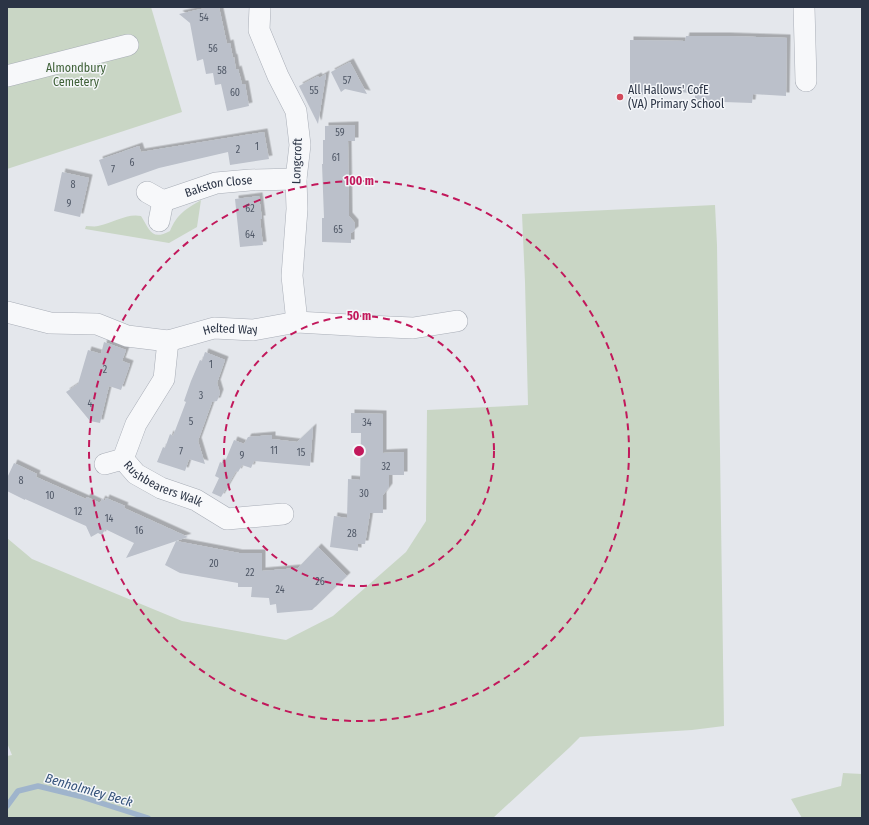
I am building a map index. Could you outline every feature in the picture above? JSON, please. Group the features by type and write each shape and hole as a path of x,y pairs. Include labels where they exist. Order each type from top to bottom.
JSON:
{"street":[{"name":"Longcroft","path":"260,7 259,30 278,76 296,111 300,144 296,179 297,209 292,276 297,322"},
{"path":"804,7 806,81"},
{"path":"7,76 128,45"},
{"name":"Bakston Close","path":"156,205 216,183 250,180 296,179"},
{"name":"Helted Way","path":"7,312 50,323 96,324 127,336 168,340 214,328 253,330 297,322 413,328 457,321"},
{"name":"Rushbearers Walk","path":"168,340 164,379 114,462 161,488 196,500 227,519 283,514"}],"green space":[{"name":"Almondbury Cemetery","path":"7,7 151,7 182,112 7,169"},
{"path":"201,200 197,227 169,243 85,229 86,226 104,225 125,217 136,215 141,216 149,230 155,234 164,234 170,231 182,212"},
{"path":"715,205 717,245 724,726 692,730 580,737 493,818 7,818 7,756 12,755 7,743 7,538 32,559 182,621 286,640 333,616 406,552 426,521 427,410 528,405 522,214"},
{"path":"843,773 862,774 862,818 802,818 791,799 841,786"}],"building":[{"path":"210,7 219,7 227,44 230,43 236,70 238,69 242,84 245,84 249,106 227,111 221,84 215,85 213,73 206,74 203,59 197,61 190,23 179,14"},
{"path":"686,36 787,38 786,96 753,94 752,103 695,101 695,93 652,91 652,95 630,94 630,40 685,41"},
{"path":"350,62 367,94 345,89 341,92 331,72"},
{"path":"326,74 318,124 299,86 318,76 319,78"},
{"path":"355,125 355,141 348,141 349,216 355,223 355,230 351,233 351,243 322,242 322,218 324,218 322,164 325,126"},
{"path":"264,132 269,159 230,165 228,152 159,168 108,186 99,160 139,146 141,152"},
{"path":"62,172 89,178 80,217 54,211"},
{"path":"259,196 263,245 240,247 235,199"},
{"path":"104,342 126,350 122,361 130,364 121,390 109,386 100,423 90,421 66,392 78,384 88,350 101,354"},
{"path":"205,352 225,360 217,383 220,393 217,401 212,402 198,441 205,464 189,459 185,471 157,462 163,447 165,448 170,434 173,436 186,402 184,401 191,381 200,360 202,361"},
{"path":"351,413 383,414 383,453 404,452 404,475 389,475 389,487 383,495 383,513 370,513 365,544 358,544 358,551 330,547 334,516 347,518 348,479 360,480 361,433 351,433"},
{"path":"313,427 310,466 254,461 251,468 242,465 238,472 236,471 221,497 212,493 219,478 215,476 220,462 224,464 234,440 244,444 248,437 272,435 272,439 297,442"},
{"path":"14,463 37,474 36,477 86,499 87,497 100,503 102,499 105,501 106,498 125,506 124,508 188,537 126,558 134,543 105,529 102,535 98,533 91,537 86,526 7,491 7,478"},
{"path":"176,541 239,553 262,553 262,571 298,568 318,547 347,576 312,610 277,613 276,604 270,605 269,598 251,597 252,587 238,587 238,583 180,573 165,565"}],"waterway":[{"name":"Benholmley Beck","path":"7,806 18,791 38,786 79,796 148,818"}],"place":[{"name":"All Hallows' CofE (VA) Primary School","path":"620,97"}]}
